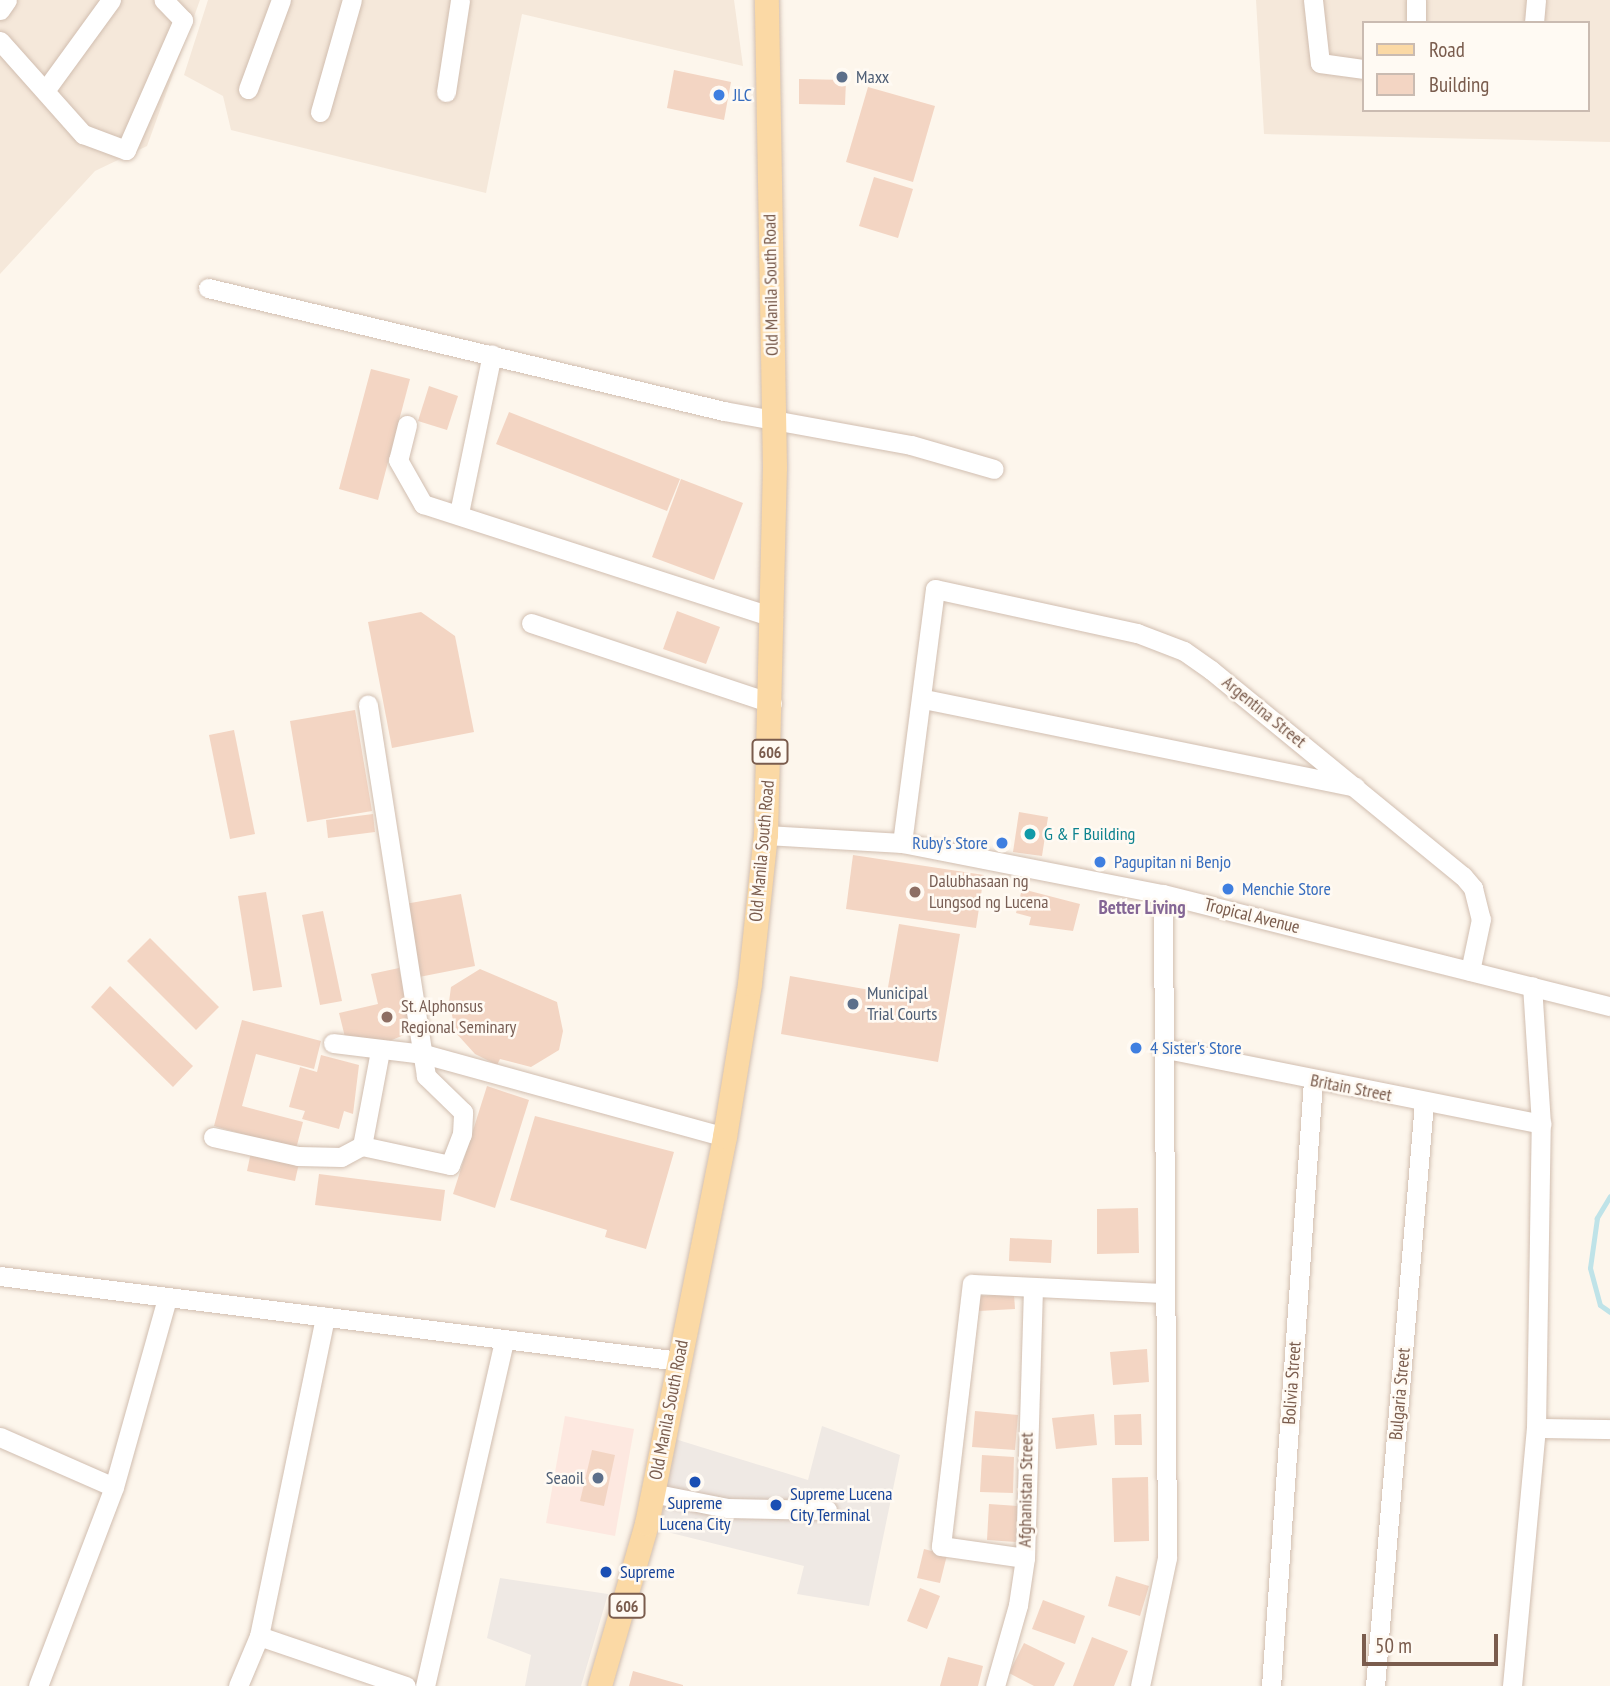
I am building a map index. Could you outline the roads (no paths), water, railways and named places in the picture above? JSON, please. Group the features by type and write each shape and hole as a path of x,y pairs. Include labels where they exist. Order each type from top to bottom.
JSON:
{"main road":[{"name":"Old Manila South Road","path":"600,1686 628,1604 725,1138 750,984 766,835 774,617 767,0"}],"street":[{"path":"0,10 7,0"},
{"path":"47,88 111,0"},
{"path":"0,41 47,88 83,134 126,150 183,20 164,0"},
{"path":"248,89 281,0"},
{"path":"320,113 352,0"},
{"path":"446,93 460,0"},
{"path":"1313,0 1320,63 1362,69"},
{"path":"1416,0 1416,21"},
{"path":"1534,21 1536,0"},
{"path":"208,288 773,421 911,445 994,469"},
{"path":"459,513 492,354"},
{"path":"407,425 398,460 423,504 459,513 774,617"},
{"name":"Argentina Street","path":"925,699 935,589 1162,640 1211,670 1359,788 1473,888 1481,919 1470,971"},
{"path":"531,623 772,703"},
{"path":"902,843 925,699 1359,788"},
{"path":"213,1138 298,1156 341,1157 362,1146 450,1165 462,1134 463,1112 426,1076 368,705"},
{"name":"Tropical Avenue","path":"766,835 902,843 1163,894 1603,1004"},
{"path":"1140,1686 1167,1558 1163,894"},
{"path":"1512,1686 1536,1428 1541,1124 1532,986"},
{"path":"333,1043 424,1055 725,1138"},
{"name":"Britain Street","path":"1162,1048 1313,1081 1541,1124"},
{"path":"362,1146 380,1051"},
{"name":"Bolivia Street","path":"1271,1686 1313,1081"},
{"name":"Bulgaria Street","path":"1375,1686 1424,1102"},
{"path":"0,1276 680,1361"},
{"path":"1025,1558 941,1546 972,1284 1033,1289 1164,1293"},
{"name":"Afghanistan Street","path":"995,1686 1018,1605 1025,1558 1033,1289"},
{"path":"38,1686 114,1487 167,1298"},
{"path":"238,1686 259,1636 326,1317"},
{"path":"425,1686 504,1341"},
{"path":"1536,1428 1610,1429"},
{"path":"0,1437 114,1487"},
{"path":"652,1493 727,1508 827,1510"},
{"path":"259,1636 406,1686"}],"waterway":[{"path":"1610,1196 1597,1218 1590,1268 1600,1305 1610,1312"}],"place":[{"name":"Maxx","path":"842,77"},
{"name":"JLC","path":"719,95"},
{"name":"G & F Building","path":"1030,834"},
{"name":"Ruby's Store","path":"1002,843"},
{"name":"Pagupitan ni Benjo","path":"1100,862"},
{"name":"Menchie Store","path":"1228,889"},
{"name":"Dalubhasaan ng Lungsod ng Lucena","path":"915,892"},
{"name":"Municipal Trial Courts","path":"853,1004"},
{"name":"St. Alphonsus Regional Seminary","path":"387,1017"},
{"name":"4 Sister's Store","path":"1136,1048"},
{"name":"Seaoil","path":"598,1478"},
{"name":"Supreme Lucena City","path":"695,1482"},
{"name":"Supreme Lucena City Terminal","path":"776,1505"},
{"name":"Supreme","path":"606,1572"}],"district":[{"name":"Better Living","path":"1142,908"}]}
